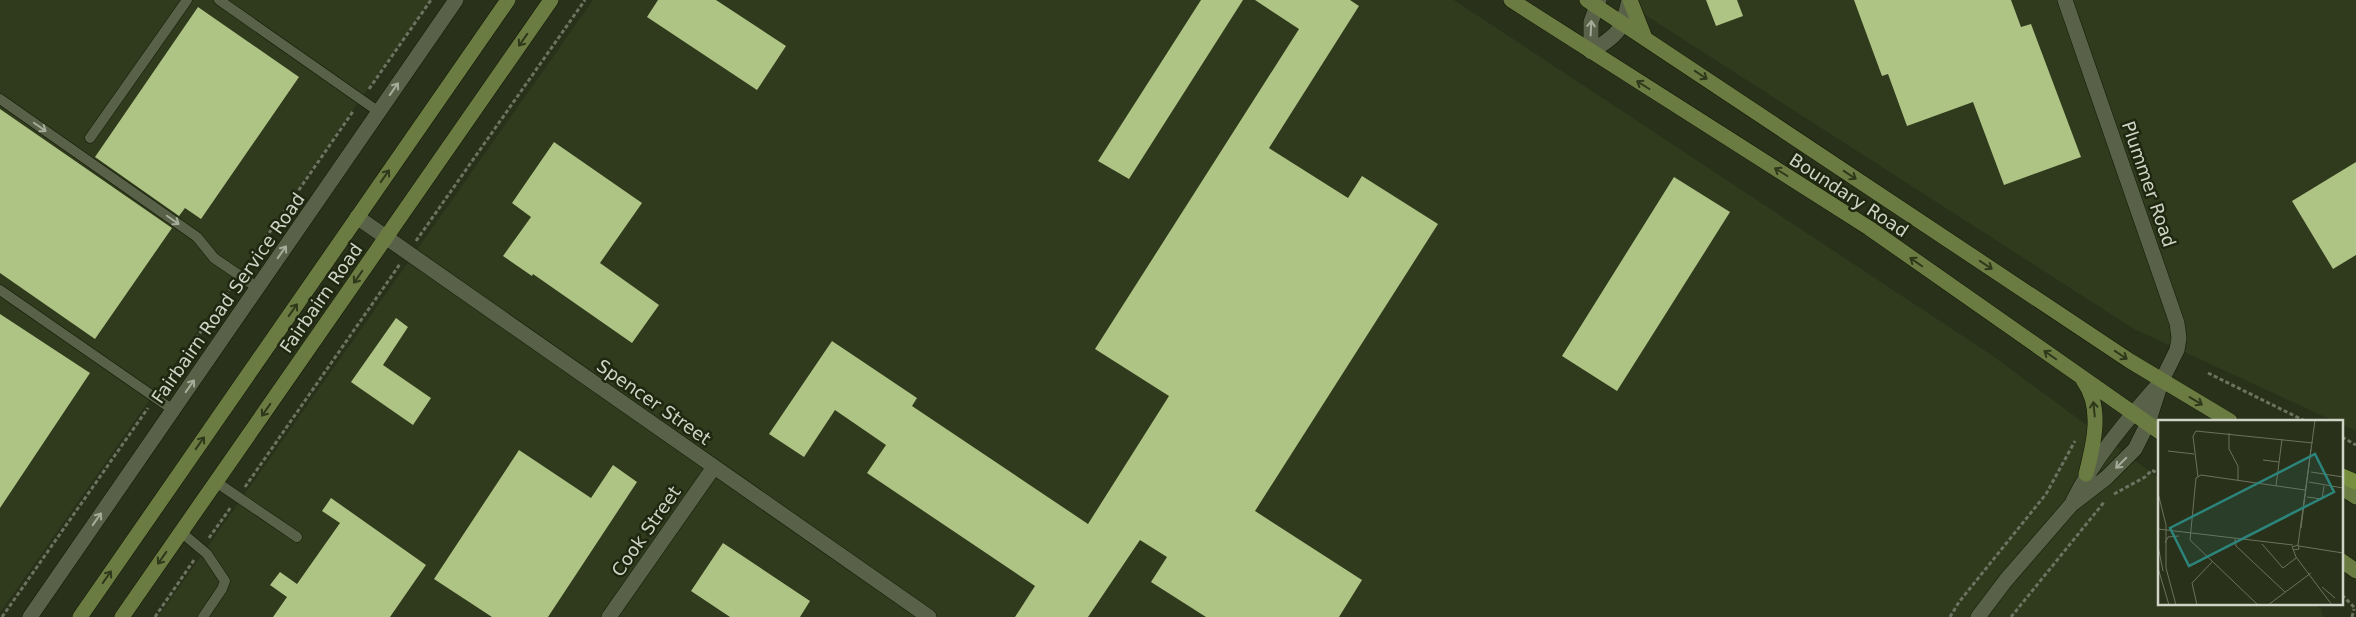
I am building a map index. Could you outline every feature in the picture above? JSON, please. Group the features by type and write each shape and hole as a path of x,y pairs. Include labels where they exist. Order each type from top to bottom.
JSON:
{"highway":[{"path":"2344,477 2356,482"}],"main road":[{"name":"Fairbairn Road","path":"80,617 508,0"},
{"name":"Fairbairn Road","path":"122,617 551,0"},
{"name":"Boundary Road","path":"1510,0 1869,228 2154,428"},
{"path":"1630,0 1645,38"},
{"name":"Boundary Road","path":"1594,2 1645,38 2162,380 2228,420"},
{"path":"2080,376 2091,390 2095,424 2086,474"},
{"path":"2344,489 2356,497"},
{"path":"2344,562 2356,571"}],"street":[{"name":"Fairbairn Road Service Road","path":"30,617 456,0"},
{"path":"1590,52 1613,37 1624,24 1630,0"},
{"name":"Plummer Road","path":"2065,0 2177,323 2177,350 2162,380 2132,413"},
{"path":"1590,52 1594,2"},
{"name":"Spencer Street","path":"357,217 929,617"},
{"name":"Plummer Road","path":"2154,428 2162,380"},
{"path":"2071,504 2086,474 2132,413"},
{"path":"1978,617 2006,580 2071,504 2106,478 2154,428"},
{"name":"Cook Street","path":"609,617 714,467"}],"lane":[{"path":"90,138 187,0"},
{"path":"219,0 379,112"},
{"path":"0,99 197,237 214,258 258,288"},
{"path":"0,290 173,410"},
{"path":"216,482 297,537"},
{"path":"181,532 202,549 225,581 222,589 203,617"}],"path":[{"path":"2,617 431,0"},
{"path":"155,617 584,0"},
{"path":"2208,373 2303,420"},
{"path":"2344,438 2356,445"},
{"path":"1950,617 1959,602 2046,494 2076,440"},
{"path":"2011,617 2107,498 2145,477 2152,470 2158,474"},
{"path":"2344,597 2355,609 2352,617"}],"shaded area":[{"path":"0,0 430,0 0,613"},
{"path":"593,0 1454,0 1993,356 2158,478 2158,604 2314,604 2321,609 2323,617 158,617"},
{"path":"1622,0 2356,0 2356,431 2344,426 2344,420 2332,420 2134,329"}],"building":[{"path":"658,0 716,0 786,46 757,90 647,17"},
{"path":"1201,0 1243,0 1129,179 1098,161"},
{"path":"1255,0 1350,0 1359,6 1269,148 1348,198 1362,176 1438,224 1255,511 1362,580 1339,617 1206,617 1151,582 1167,557 1140,540 1088,617 1015,617 1035,586 867,473 886,445 835,410 804,457 769,434 832,341 917,398 912,406 1088,524 1169,396 1095,349 1299,29"},
{"path":"1706,0 1737,0 1743,16 1716,26"},
{"path":"1854,0 2011,0 2021,27 2031,24 2081,157 2004,185 1973,102 1907,126 1888,74 1882,76"},
{"path":"198,7 299,77 201,219 185,208 179,216 95,157"},
{"path":"0,109 172,228 95,339 0,273"},
{"path":"554,142 642,203 600,263 659,305 632,343 533,274 532,276 503,256 531,217 512,203"},
{"path":"2356,162 2356,255 2333,269 2292,201"},
{"path":"1674,177 1730,212 1617,391 1562,356"},
{"path":"0,314 90,373 0,508"},
{"path":"396,318 408,327 383,365 431,398 413,425 351,382"},
{"path":"519,450 591,498 613,465 637,482 548,617 492,617 434,579"},
{"path":"331,498 426,565 390,617 273,617 287,597 270,585 280,572 297,584 340,523 322,511"},
{"path":"723,543 810,601 800,617 730,617 691,591"}]}
